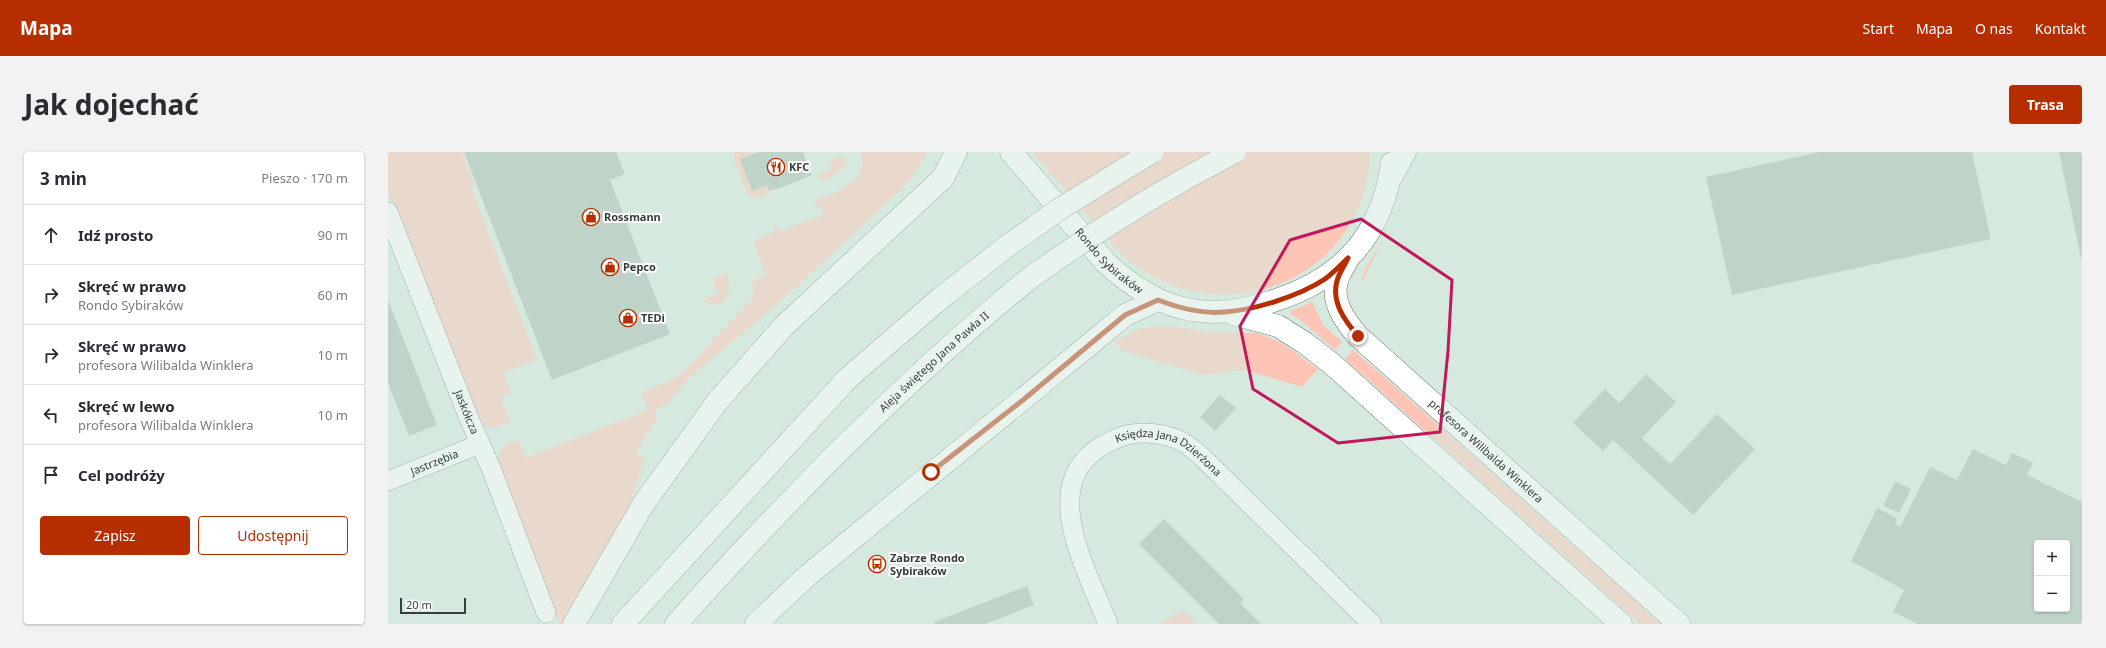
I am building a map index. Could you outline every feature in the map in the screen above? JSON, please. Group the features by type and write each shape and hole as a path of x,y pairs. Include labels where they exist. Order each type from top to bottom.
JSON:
{"main road":[{"path":"574,624 644,503 717,402 784,326 944,178 956,152"},
{"name":"Rondo Sybiraków","path":"1011,152 1106,263 1122,278 1158,300 1192,310 1224,312 1259,306 1306,289 1325,278 1348,258 1372,227 1380,210 1390,181 1393,152"},
{"path":"623,624 847,379 942,297 1006,247 1058,210 1152,152"},
{"name":"Aleja świętego Jana Pawła II","path":"676,624 731,562 886,406 974,323 1030,278 1112,222 1187,177 1235,152"},
{"path":"1390,181 1404,152"},
{"name":"profesora Wilibalda Winklera","path":"1348,258 1337,281 1336,298 1341,313 1358,336 1678,624"},
{"path":"756,624 807,576 1125,315 1158,300"},
{"path":"1224,312 1252,318 1278,326 1305,343 1332,364 1622,624"}],"street":[{"name":"Jaskółcza","path":"388,212 468,416 491,468 546,613"},
{"name":"Księdza Jana Dzierżona","path":"1108,624 1075,541 1070,518 1069,500 1071,488 1074,476 1084,459 1101,445 1123,436 1146,434 1164,435 1183,442 1202,457 1372,624"},
{"name":"Jastrzębia","path":"388,481 480,444"}],"highlighted area":[{"path":"1361,219 1452,280 1448,351 1440,432 1338,443 1253,389 1240,326 1290,240"}],"shaded area":[{"path":"388,152 462,152 475,185 471,188 537,360 503,373 511,393 500,398 510,422 491,428 482,425 464,389 388,192"},
{"path":"734,152 749,152 752,191 767,185 770,194 755,198 748,195 734,161"},
{"path":"861,152 927,152 913,176 901,190 782,300 688,379 666,406 661,405 654,415 658,418 646,435 636,455 645,458 622,527 567,624 560,624 499,467 498,462 500,452 509,443 519,441 526,458 648,410 642,395 644,391 678,377 752,299 754,290 752,281 766,275 753,241 774,232 774,225 783,232 788,226 792,229 797,223 801,225 806,219 810,222 816,216 819,218 824,212 813,201 840,190 855,179 860,172 862,163"},
{"path":"1032,152 1370,152 1363,194 1347,230 1322,259 1290,279 1254,292 1216,294 1177,287 1132,263 1115,247"},
{"path":"844,155 845,160 842,169 835,175 821,181 818,174 832,169 829,160"},
{"path":"1382,242 1359,287 1365,269"},
{"path":"727,273 729,287 725,300 716,305 706,303 703,300 718,294 712,279"},
{"path":"1312,302 1323,325 1342,342 1335,350 1298,318 1290,314 1291,311"},
{"path":"1155,326 1173,326 1208,332 1257,333 1282,343 1318,369 1302,387 1246,370 1203,375 1123,351 1114,341 1139,329"},
{"path":"1353,350 1661,624 1640,624 1345,359"},
{"path":"1184,610 1196,624 1159,624"}],"building":[{"path":"464,152 616,152 625,174 610,180 670,334 552,380"},
{"name":"KFC","path":"759,152 803,152 812,175 769,191 767,185 752,191 740,159"},
{"path":"1820,152 1972,152 1991,239 1732,295 1706,177"},
{"path":"2059,152 2082,152 2082,258 2081,258"},
{"path":"388,300 437,425 409,436 388,383"},
{"path":"1646,374 1676,402 1642,438 1670,464 1717,414 1755,449 1693,515 1613,440 1603,451 1573,423 1605,389 1619,403"},
{"path":"1220,395 1236,408 1215,431 1200,417"},
{"path":"1973,449 2006,465 2012,453 2033,463 2027,475 2082,502 2082,624 1918,624 1893,612 1904,590 1851,561 1877,508 1897,518 1895,524 1900,527 1930,467 1957,480"},
{"path":"1895,481 1911,489 1899,513 1883,506"},
{"path":"1164,519 1244,599 1240,603 1261,624 1219,624 1139,544"},
{"path":"1027,586 1034,605 985,624 934,624 934,622"}],"place":[{"name":"KFC","path":"776,167"},
{"name":"Rossmann","path":"591,217"},
{"name":"Pepco","path":"610,267"},
{"name":"TEDi","path":"628,318"},
{"name":"Zabrze Rondo Sybiraków","path":"877,564"}],"route":[{"path":"931,472 1023,400 1125,315 1158,300 1192,310 1224,312 1259,306 1306,289 1325,278 1348,258 1337,281 1336,298 1341,313 1358,336"}]}
